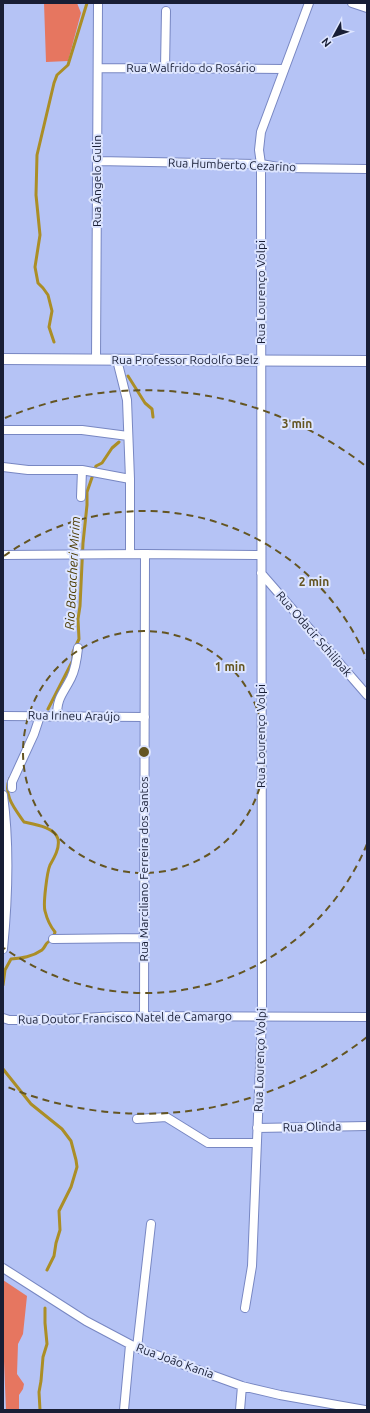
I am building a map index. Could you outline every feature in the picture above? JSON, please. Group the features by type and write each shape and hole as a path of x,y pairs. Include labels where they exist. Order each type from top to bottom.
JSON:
{"street":[{"name":"Rua Ângelo Gulin","path":"96,360 98,3"},
{"name":"Rua Lourenço Volpi","path":"246,1308 252,1266 262,1016 261,164 259,150 261,132 309,3"},
{"path":"352,3 367,8"},
{"path":"165,68 166,11"},
{"name":"Rua Walfrido do Rosário","path":"98,68 284,69"},
{"name":"Rua Humberto Cezarino","path":"97,161 261,164 284,168 367,168"},
{"name":"Rua Professor Rodolfo Belz","path":"3,359 367,361"},
{"path":"117,360 127,400 128,436 130,445 130,554"},
{"path":"3,430 82,430 128,436"},
{"path":"3,467 36,470 82,470 130,479"},
{"path":"81,497 82,470"},
{"name":"Rua Marciliano Ferreira dos Santos","path":"144,1015 146,554"},
{"path":"3,555 261,555"},
{"name":"Rua Odacir Schilipak","path":"261,573 367,695"},
{"path":"57,716 58,701 72,677 77,660 78,648"},
{"name":"Rua Irineu Araújo","path":"3,716 145,717"},
{"path":"12,788 12,782 34,734 40,716"},
{"path":"3,795 6,815 7,865 3,950"},
{"path":"54,939 144,938"},
{"name":"Rua Doutor Francisco Natel de Camargo","path":"3,1018 9,1020 52,1020 103,1016 144,1015 367,1016"},
{"path":"137,1119 166,1117 208,1143 257,1143"},
{"name":"Rua Olinda","path":"257,1128 367,1126"},
{"path":"124,1410 151,1224"},
{"name":"Rua João Kania","path":"3,1268 86,1321 134,1346 242,1386 365,1410"},
{"path":"240,1410 242,1386"}],"shaded area":[{"path":"44,3 77,3 81,13 68,61 46,62"},
{"path":"3,1280 27,1296 23,1334 18,1344 17,1374 24,1384 19,1395 19,1410 6,1410 3,1337"}],"waterway":[{"name":"Rio Bacacheri Mirim","path":"54,342 49,327 52,311 48,295 38,283 35,267 40,235 36,195 37,155 54,83 57,75 68,65 87,3"},
{"name":"Rio Bacacheri Mirim","path":"128,376 145,403 152,409 153,417"},
{"name":"Rio Bacacheri Mirim","path":"48,709 73,660 73,652 79,639 78,619 87,492 96,466 102,463 112,448 119,442"},
{"name":"Rio Bacacheri Mirim","path":"3,985 5,970 11,959 31,956 42,950 47,943 53,939 55,932 47,917 45,902 49,869 58,846 58,839 53,832 38,825 24,822 9,796 8,784 10,778"},
{"name":"Rio Bacacheri Mirim","path":"3,1069 31,1104 62,1129 71,1141 76,1160 77,1167 71,1187 59,1211 60,1230 54,1256 47,1270"},
{"name":"Rio Bacacheri Mirim","path":"40,1410 39,1392 43,1357 47,1344 45,1308"}]}
